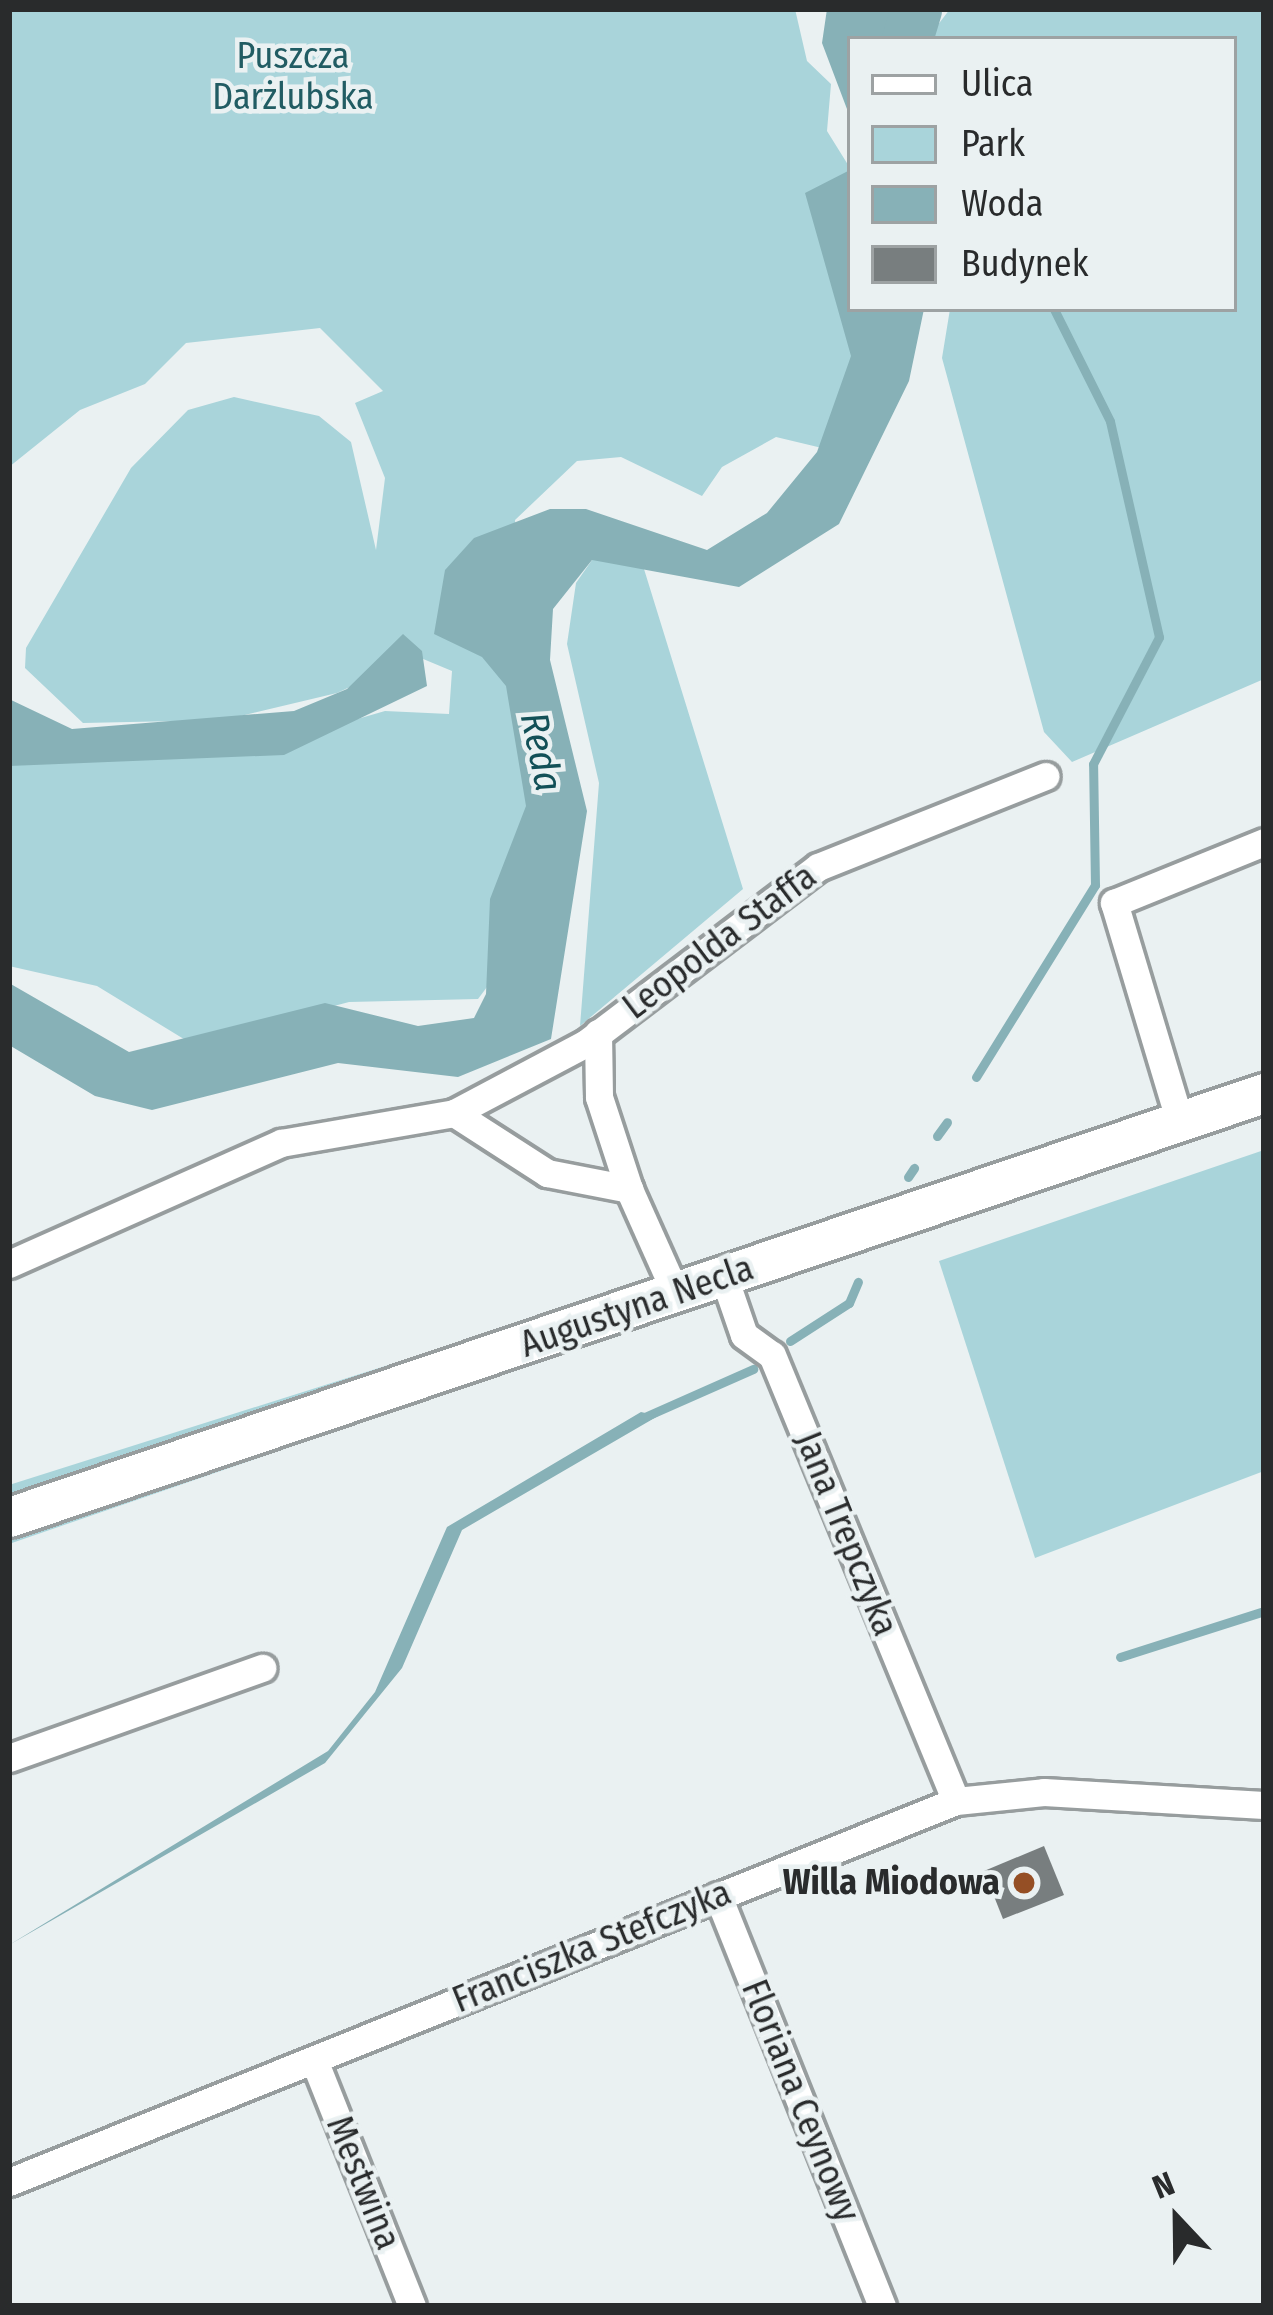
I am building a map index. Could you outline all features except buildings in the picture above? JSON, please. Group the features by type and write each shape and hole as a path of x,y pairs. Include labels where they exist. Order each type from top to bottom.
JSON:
{"main road":[{"name":"Augustyna Necla","path":"9,1516 1264,1093"}],"street":[{"name":"Leopolda Staffa","path":"9,1264 281,1143 454,1114 598,1033 818,867 1046,776"},
{"path":"1179,1119 1114,903 1264,842"},
{"name":"Leopolda Staffa","path":"598,1033 599,1096 629,1189 676,1294"},
{"path":"454,1114 547,1173 629,1189"},
{"name":"Jana Trepczyka","path":"724,1277 744,1335 772,1355 956,1802"},
{"path":"9,1758 262,1668"},
{"name":"Franciszka Stefczyka","path":"9,2182 956,1802 1044,1792 1264,1804"},
{"name":"Floriana Ceynowy","path":"718,1896 882,2306"},
{"name":"Mestwina","path":"314,2060 412,2306"}],"green space":[{"name":"Puszcza Darżlubska","path":"9,9 795,9 807,61 831,84 827,131 847,163 847,312 876,312 822,448 776,437 722,467 702,496 621,457 577,461 515,520 536,775 505,963 478,999 349,1002 192,1044 97,986 9,966 9,737 264,746 385,711 449,714 452,671 416,656 337,693 224,720 83,723 25,668 26,648 131,468 188,410 234,397 319,416 351,442 376,550 385,478 355,403 383,391 320,328 186,343 145,384 80,410 9,467"},
{"path":"950,9 1264,9 1264,679 1072,762 1044,732 942,358 950,312 1237,312 1237,36 929,36"},
{"path":"599,550 644,569 743,889 580,1026 599,783 567,644 576,583"},
{"path":"1264,1150 1264,1471 1035,1558 939,1261"},
{"path":"546,1315 505,1333 9,1499 9,1485"},
{"path":"290,1447 9,1544 9,1534"}],"water":[{"path":"827,9 904,9 889,36 847,36 847,109 822,43"},
{"path":"847,172 847,312 923,312 909,381 839,524 739,587 592,560 553,609 550,660 587,811 551,1039 458,1077 338,1063 152,1110 95,1096 9,1045 9,983 129,1052 325,1003 418,1026 474,1018 486,994 490,899 526,806 506,686 482,657 434,634 445,570 474,538 550,509 586,509 707,550 767,513 817,452 851,356 805,193"},
{"path":"403,634 422,651 427,686 284,755 9,766 9,699 72,729 294,711 347,689"},
{"path":"641,1412 658,1416 462,1530 402,1668 325,1763 9,1945 328,1751 375,1692 447,1527"}],"waterway":[{"name":"Reda","path":"908,36 916,9"},
{"path":"976,1077 1095,885 1093,764 1159,637 1110,421 1056,312"},
{"path":"937,1136 947,1122"},
{"path":"908,1177 914,1168"},
{"path":"790,1341 849,1303 858,1282"},
{"path":"640,1419 753,1369"},
{"path":"1120,1657 1264,1611"}],"place":[{"name":"Willa Miodowa","path":"1024,1883"}]}
